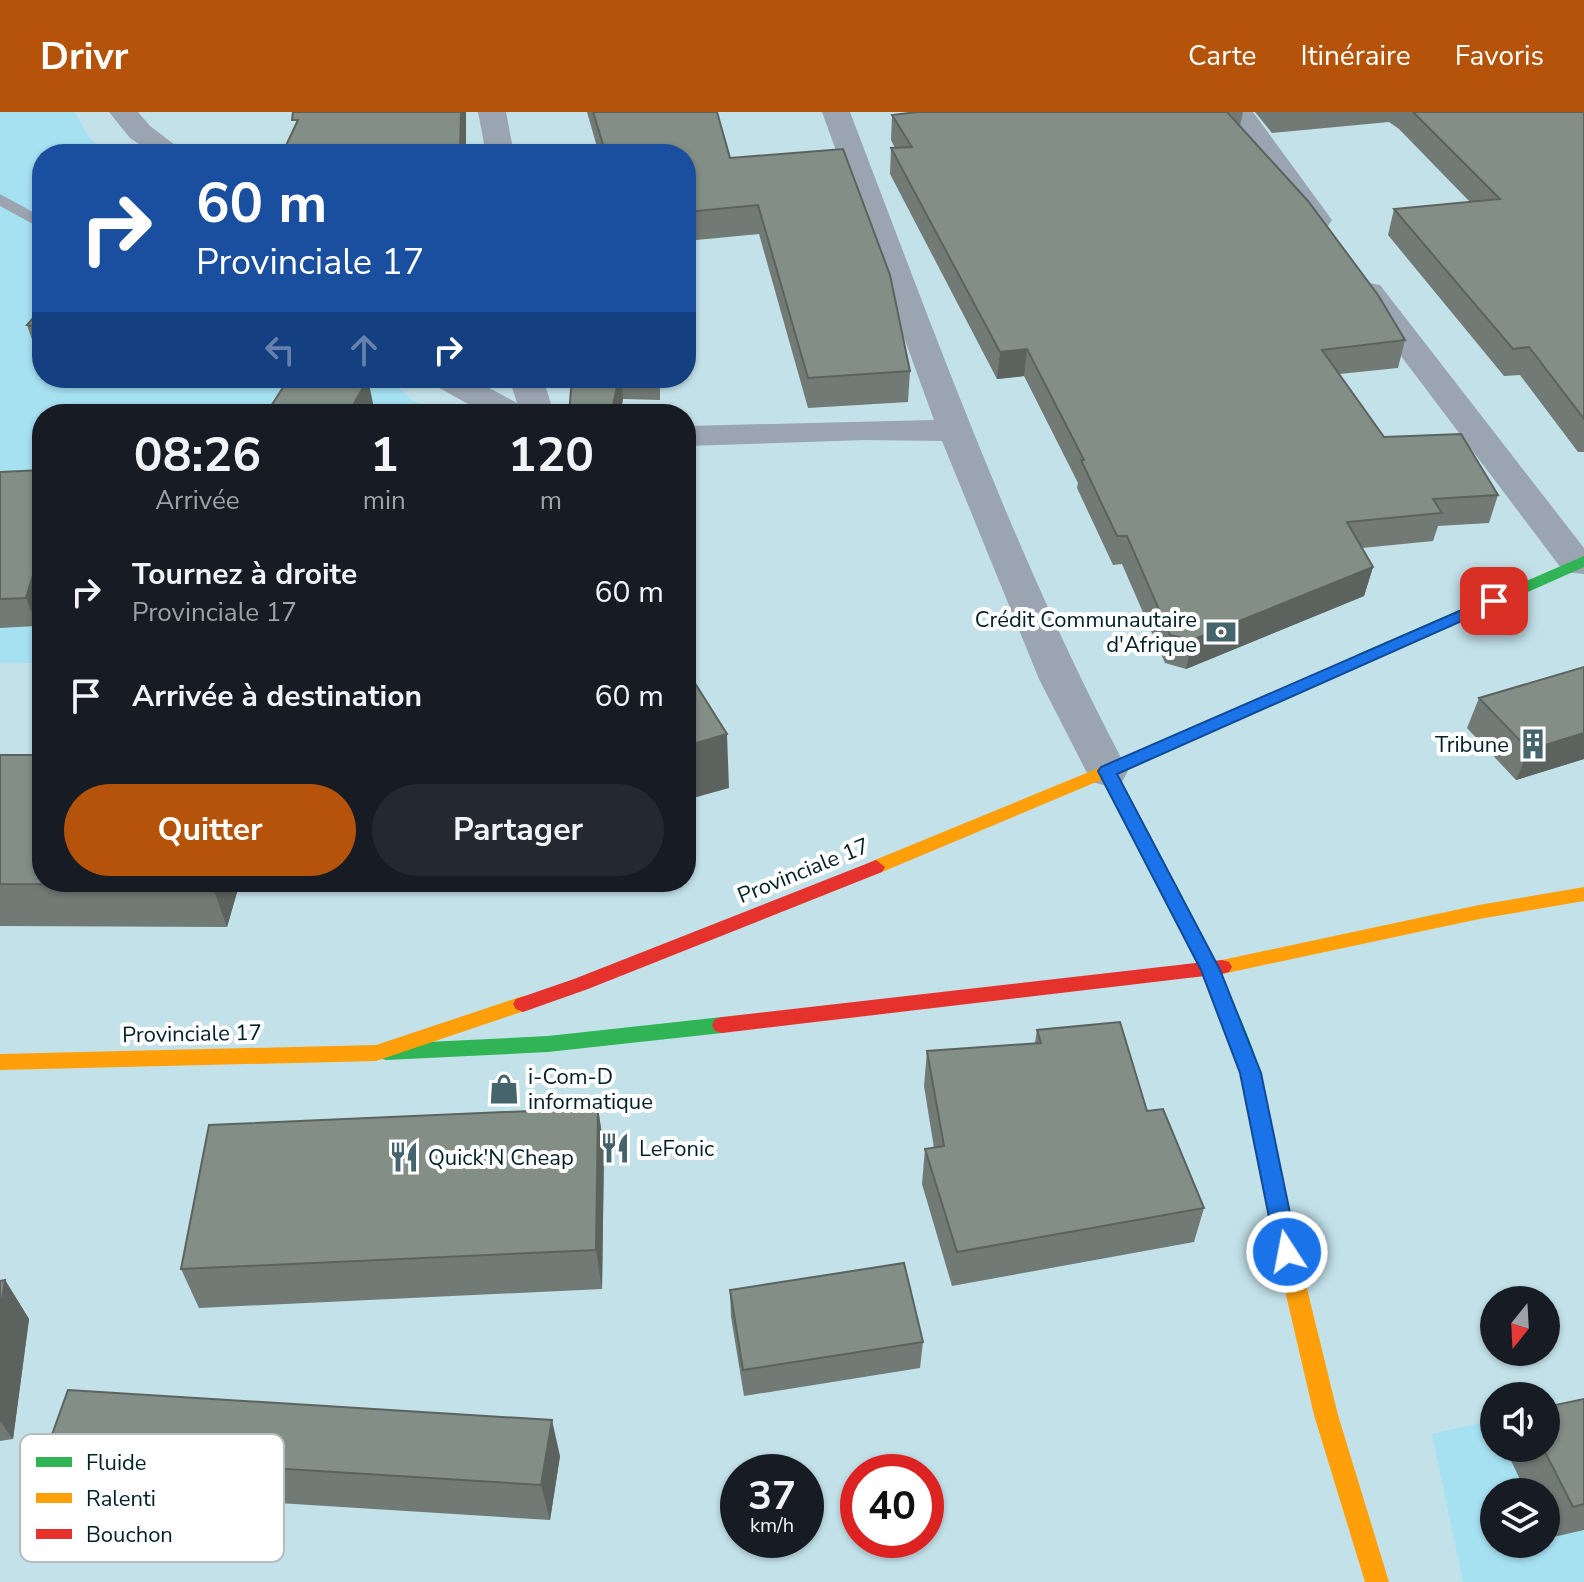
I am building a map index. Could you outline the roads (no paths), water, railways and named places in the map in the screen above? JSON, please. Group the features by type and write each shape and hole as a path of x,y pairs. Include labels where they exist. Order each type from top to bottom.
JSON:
{"street":[{"path":"123,112 140,132 158,144"},
{"path":"492,112 498,144"},
{"path":"836,112 955,431 1059,679 1210,970 1251,1073 1287,1252 1326,1415 1377,1582"},
{"path":"1239,112 1346,261 1581,562"},
{"path":"464,388 493,404"},
{"path":"696,436 865,430 955,431"},
{"name":"Provinciale 17","path":"0,1062 376,1053 581,984 1107,771 1581,562"},
{"path":"376,1053 548,1044 1210,970 1479,912 1584,894"}],"lane":[{"path":"0,199 32,218"}],"place":[{"name":"Crédit Communautaire d'Afrique","path":"1221,632"},
{"name":"Tribune","path":"1533,744"},
{"name":"i-Com-D informatique","path":"504,1089"},
{"name":"LeFonic","path":"615,1148"},
{"name":"Quick'N Cheap","path":"404,1157"}]}
